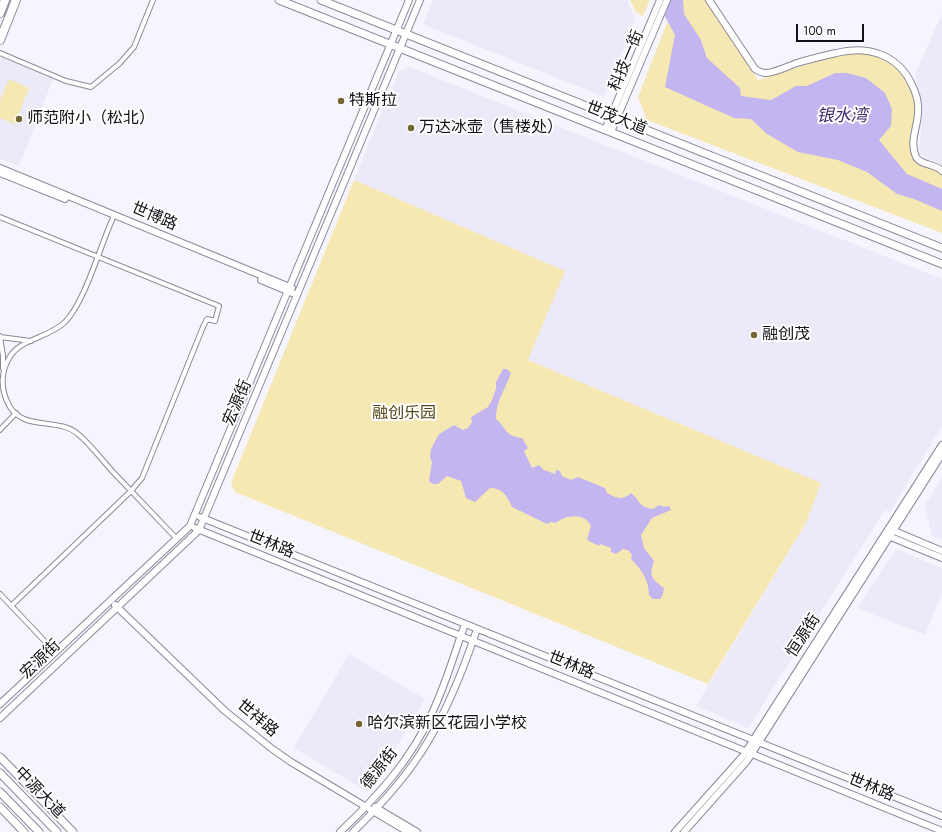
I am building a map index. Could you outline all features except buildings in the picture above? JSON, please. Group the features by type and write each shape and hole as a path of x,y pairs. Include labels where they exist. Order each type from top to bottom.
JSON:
{"highway":[{"path":"0,12 5,0"},
{"path":"0,40 16,0"}],"main road":[{"name":"世茂大道","path":"279,0 942,264"},
{"name":"世茂大道","path":"321,0 942,248"},
{"name":"宏源街","path":"0,704 190,526 409,0"},
{"name":"宏源街","path":"0,718 198,530 420,0"},
{"name":"科技一街","path":"653,25 660,0"},
{"name":"科技一街","path":"608,131 653,25 667,0"},
{"path":"709,0 755,69 760,72 767,73 838,52 856,50 872,51 893,60 904,71 909,79 918,103 918,112 913,136 916,156 919,160 939,168 942,171"},
{"name":"世博路","path":"0,168 289,290"},
{"name":"世博路","path":"0,173 298,293"},
{"name":"恒源街","path":"891,530 942,445"},
{"name":"恒源街","path":"675,832 749,752 887,536 942,454"},
{"name":"世林路","path":"195,515 942,816"},
{"name":"世林路","path":"190,526 942,831"},
{"path":"891,530 942,551"},
{"path":"887,536 942,558"},
{"name":"世祥路","path":"110,600 225,711 255,736 291,762 417,832"},
{"name":"德源街","path":"340,832 367,805 398,769 422,733 440,696 465,624"},
{"name":"德源街","path":"353,832 376,810 398,784 427,744 447,702 477,629"},
{"name":"恒源街","path":"684,832 747,762 749,752"},
{"path":"0,758 73,832"},
{"name":"中源大道","path":"0,774 57,832"},
{"name":"中源大道","path":"0,792 39,832"},
{"path":"0,807 24,832"},
{"name":"世祥路","path":"376,810 408,832"}],"street":[{"path":"0,54 66,81 91,87 120,63 134,47 153,0"},
{"path":"0,217 219,306 215,321 207,319 142,478 131,491 11,606"},
{"path":"3,371 12,354 31,341 53,332 65,322 80,300 113,218"},
{"path":"31,341 0,337 3,356 3,389 10,407 21,418 40,424 54,424 78,433 176,538"},
{"path":"0,430 16,413"},
{"path":"0,594 54,652"}],"shaded area":[{"path":"433,0 627,0 635,18 604,97 423,24"},
{"path":"942,14 942,165 919,154 923,107 915,74"},
{"name":"师范附小（松北）","path":"2,57 53,79 19,166 0,159 0,62"},
{"path":"409,67 942,279 942,426 890,512 885,510 748,728 696,706 806,523 820,483 528,360 564,271 354,180 399,71"},
{"path":"942,477 942,540 932,536 925,505"},
{"path":"896,549 942,568 942,593 925,635 857,608"},
{"name":"哈尔滨新区花园小学校","path":"349,654 425,699 375,783 366,791 294,748"}],"green space":[{"path":"630,0 650,0 643,16 636,12"},
{"path":"676,0 706,0 758,80 856,49 894,59 916,91 914,156 942,172 942,233 647,120 638,97"},
{"path":"9,79 29,88 15,124 0,118 0,101"},
{"name":"融创乐园","path":"354,180 565,271 528,360 821,483 806,523 708,684 235,492 231,483"}],"water":[{"name":"银水湾","path":"656,0 683,0 684,14 701,40 707,58 740,88 741,96 771,100 796,86 807,86 835,73 847,73 866,78 885,93 892,109 891,126 879,140 907,174 942,189 942,211 914,199 897,194 867,172 838,160 798,152 767,134 751,119 734,118 665,87 675,35"},
{"path":"503,369 507,369 511,373 497,407 496,419 506,431 516,437 522,438 528,448 524,451 532,468 539,465 544,470 555,474 556,470 560,471 562,476 571,480 578,477 605,488 607,493 619,498 628,496 631,493 642,505 648,508 653,509 659,505 664,507 669,506 671,510 652,518 641,535 644,548 654,561 652,577 664,588 660,599 653,599 649,595 648,584 641,571 631,559 632,555 628,550 623,549 616,554 611,552 611,548 600,544 599,546 587,540 591,526 584,518 575,516 564,518 556,523 551,522 547,524 512,507 504,493 498,489 490,488 475,502 466,498 461,481 447,476 438,484 433,484 429,481 432,462 430,457 431,449 439,434 454,425 463,430 468,428 472,422 471,417 488,407 496,389 496,382"}],"place":[{"name":"特斯拉","path":"341,101"},
{"name":"师范附小（松北）","path":"19,119"},
{"name":"万达冰壶（售楼处）","path":"411,128"},
{"name":"融创茂","path":"754,335"},
{"name":"哈尔滨新区花园小学校","path":"359,724"}]}
